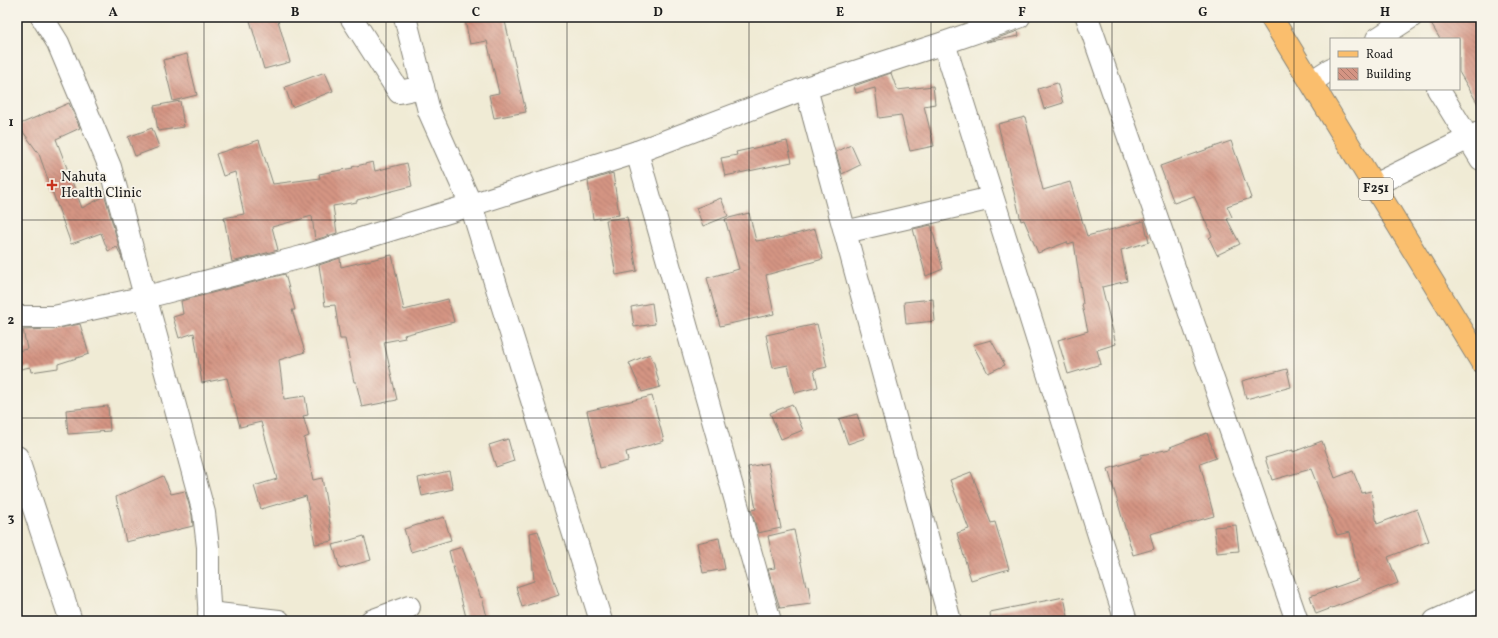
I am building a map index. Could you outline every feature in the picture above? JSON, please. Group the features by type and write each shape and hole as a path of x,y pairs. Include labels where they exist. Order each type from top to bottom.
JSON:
{"main road":[{"name":"F251","path":"1271,17 1373,186 1480,357"}],"street":[{"path":"42,17 58,43 110,167 204,513 208,547 209,617 279,621"},
{"path":"351,17 399,92 423,87"},
{"path":"406,17 429,111 471,205 601,621"},
{"path":"17,317 54,317 146,297 302,257 637,152 806,88 1019,17"},
{"path":"1087,17 1297,621"},
{"path":"1379,38 1403,25"},
{"path":"944,43 1126,621"},
{"path":"1311,82 1330,70"},
{"path":"806,88 950,621"},
{"path":"1439,90 1475,136 1481,159"},
{"path":"1373,186 1475,136"},
{"path":"637,152 770,621"},
{"path":"845,232 992,198"},
{"path":"17,457 52,568 71,621"},
{"path":"1435,621 1481,600"},
{"path":"371,621 408,607"}],"building":[{"path":"249,17 277,17 290,62 264,69"},
{"path":"480,17 504,17 526,112 494,118 489,95 499,93 487,41 470,44 465,20"},
{"path":"1427,17 1474,17 1481,29 1481,109 1460,74 1460,38 1439,38"},
{"path":"1018,31 1019,36 986,42"},
{"path":"187,54 197,95 173,101 163,60"},
{"path":"325,72 333,91 292,107 285,87"},
{"path":"891,73 897,90 933,86 935,104 924,106 934,146 910,151 901,115 879,118 875,88 856,93 854,86"},
{"path":"1057,83 1063,103 1044,109 1038,89"},
{"path":"180,101 184,127 158,131 154,106"},
{"path":"69,103 80,128 56,139 82,208 105,196 123,261 117,247 108,251 101,233 71,244 39,154 18,125"},
{"path":"1025,117 1043,190 1070,182 1087,236 1144,221 1149,242 1121,250 1127,281 1102,287 1116,344 1097,350 1101,364 1068,374 1058,340 1088,331 1082,305 1074,242 1068,244 1067,242 1038,253 1024,220 1021,221 998,124"},
{"path":"152,128 159,147 135,156 128,137"},
{"path":"259,140 273,184 320,178 319,174 353,168 352,167 373,162 375,171 407,163 412,186 357,200 357,202 333,206 337,233 315,240 312,216 272,227 278,250 232,262 224,218 244,214 235,172 223,176 216,154"},
{"path":"787,141 792,162 725,176 721,158 737,155 736,152"},
{"path":"1231,141 1251,198 1227,206 1232,217 1227,219 1240,244 1217,255 1209,238 1212,236 1194,196 1174,203 1160,166"},
{"path":"851,145 860,165 842,174 836,152"},
{"path":"613,173 619,215 593,219 588,181"},
{"path":"721,198 728,216 703,226 696,208"},
{"path":"749,213 756,241 784,237 815,229 823,259 766,275 774,314 720,326 707,278 739,269 725,219"},
{"path":"627,217 637,271 616,275 606,220"},
{"path":"931,225 943,269 926,276 913,229"},
{"path":"392,255 404,310 448,299 454,322 404,335 405,338 384,342 397,400 362,407 356,382 354,382 345,339 340,339 335,305 325,306 319,265 340,258 341,267"},
{"path":"285,274 295,310 292,310 305,352 279,360 284,399 305,396 308,415 303,416 309,436 304,438 313,480 322,478 333,541 315,544 306,496 261,509 254,486 277,479 261,422 240,427 227,378 202,383 194,333 179,338 173,317 183,314 181,301"},
{"path":"933,299 935,321 906,324 904,302"},
{"path":"652,303 655,324 634,327 631,307"},
{"path":"80,324 89,354 58,364 58,368 31,372 30,367 21,369 17,351 27,349 23,330 54,329"},
{"path":"817,324 827,367 814,370 818,387 795,393 788,365 773,368 766,335"},
{"path":"991,340 1005,365 988,373 973,345"},
{"path":"650,354 654,363 660,387 642,392 629,363"},
{"path":"1287,369 1291,387 1246,399 1242,381"},
{"path":"652,396 664,441 626,452 628,461 600,468 587,411"},
{"path":"792,404 803,430 781,439 770,413"},
{"path":"108,406 110,431 68,434 66,410"},
{"path":"857,414 865,438 848,444 839,419"},
{"path":"1207,433 1216,458 1200,464 1214,516 1150,534 1154,549 1133,555 1108,469 1141,458 1141,455 1170,449 1170,447"},
{"path":"508,439 514,461 496,467 489,445"},
{"path":"1322,441 1335,478 1353,471 1362,493 1371,491 1377,524 1417,509 1429,541 1388,557 1398,583 1316,614 1310,596 1359,579 1350,532 1337,535 1311,469 1272,480 1265,458 1293,450 1293,452"},
{"path":"768,463 781,528 758,533 751,510 756,509 748,467"},
{"path":"449,471 453,489 422,496 418,478"},
{"path":"971,472 991,523 995,522 1009,569 971,580 957,533 969,529 950,480"},
{"path":"163,476 171,494 185,491 192,515 193,526 126,542 116,497"},
{"path":"444,517 451,540 411,552 404,529"},
{"path":"1236,525 1239,551 1217,553 1214,527"},
{"path":"794,530 806,586 808,585 811,604 780,608 768,569 775,568 768,536"},
{"path":"538,531 559,595 522,607 516,587 534,581 530,533"},
{"path":"364,536 371,560 340,569 333,545"},
{"path":"719,538 725,569 703,573 697,543"},
{"path":"462,547 481,598 482,597 488,621 467,621 449,551"},
{"path":"1064,597 1069,621 991,621 990,612"}],"place":[{"name":"Nahuta Health Clinic","path":"52,185"}]}
